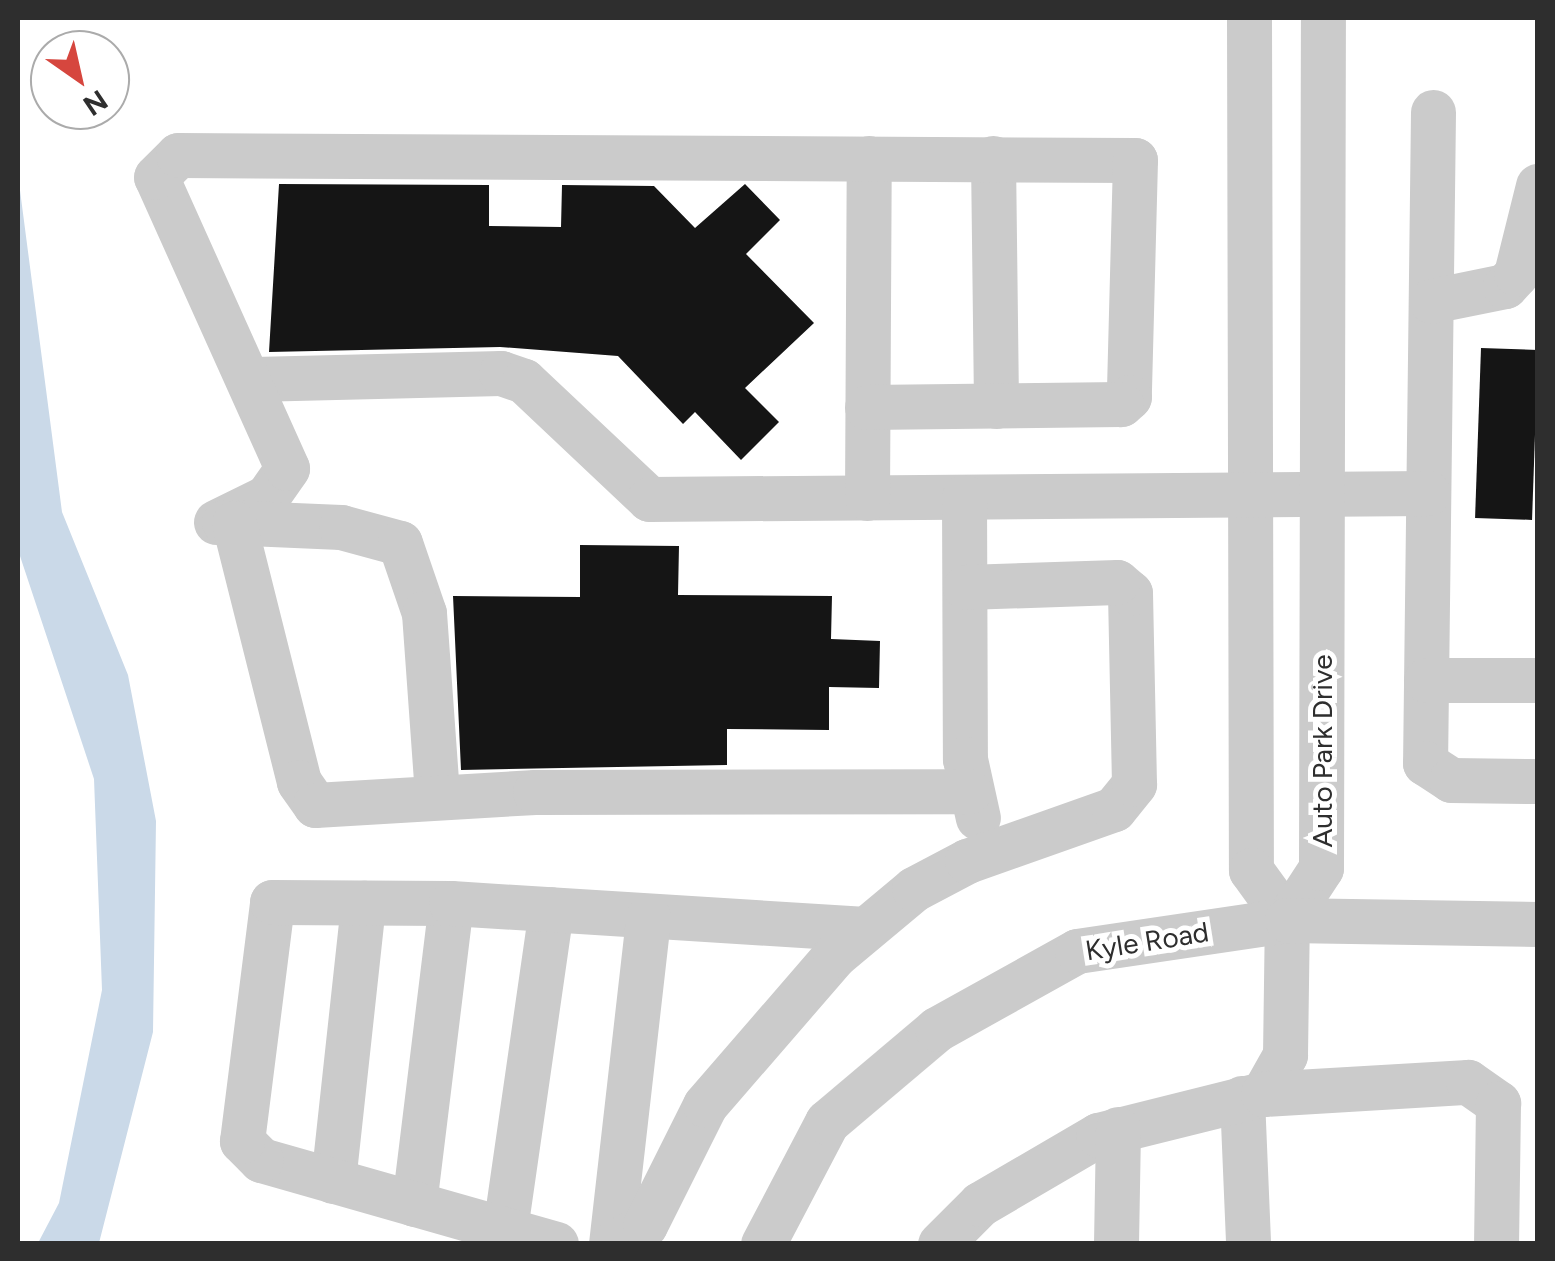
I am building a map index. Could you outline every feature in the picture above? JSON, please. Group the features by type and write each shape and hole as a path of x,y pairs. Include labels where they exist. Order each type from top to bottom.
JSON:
{"street":[{"path":"1248,1244 1253,1096 1285,1055 1287,920 1251,870 1246,496 1249,18"},
{"name":"Auto Park Drive","path":"1287,920 1321,868 1324,18"},
{"path":"1434,112 1425,763 1436,775 1538,781"},
{"path":"437,796 424,613 400,544 341,527 216,522 268,497 287,468 251,379 156,177 178,155 1135,160 1134,387 1121,404 866,407"},
{"path":"867,498 870,158"},
{"path":"992,158 996,406"},
{"path":"1430,301 1505,286 1516,274 1538,186"},
{"path":"251,379 501,372 524,382 648,500 1428,493"},
{"path":"964,497 968,791 990,852"},
{"path":"234,523 307,798 314,805 437,796 968,791"},
{"path":"612,1244 645,1225 705,1105 752,1044 866,929 914,889 990,852 1114,809 1134,784 1135,606 1117,582 965,587"},
{"path":"1426,680 1538,680"},
{"path":"556,1244 261,1160 242,1142 272,902 451,904 866,929"},
{"path":"333,1181 363,904"},
{"path":"414,1204 451,904"},
{"path":"505,1229 550,909"},
{"path":"612,1244 648,917"},
{"name":"Kyle Road","path":"763,1244 827,1122 938,1029 1077,951 1287,920 1538,924"},
{"path":"940,1244 980,1204 1055,1155 1118,1129 1253,1096 1481,1086 1498,1104 1496,1244"},
{"path":"1116,1244 1118,1129"}],"water":[{"path":"18,175 62,512 128,675 156,821 153,1032 99,1243 38,1243 59,1203 102,990 94,779 18,550"}],"building":[{"path":"279,184 489,185 489,226 561,227 562,185 654,186 695,228 745,184 780,220 746,254 814,323 745,388 779,422 741,460 695,412 683,424 618,356 500,347 269,352"},
{"path":"1481,348 1538,350 1532,520 1475,518"},
{"path":"580,545 679,546 678,595 832,596 831,639 880,641 879,688 829,687 829,730 727,729 727,765 461,770 453,596 580,597"}]}
